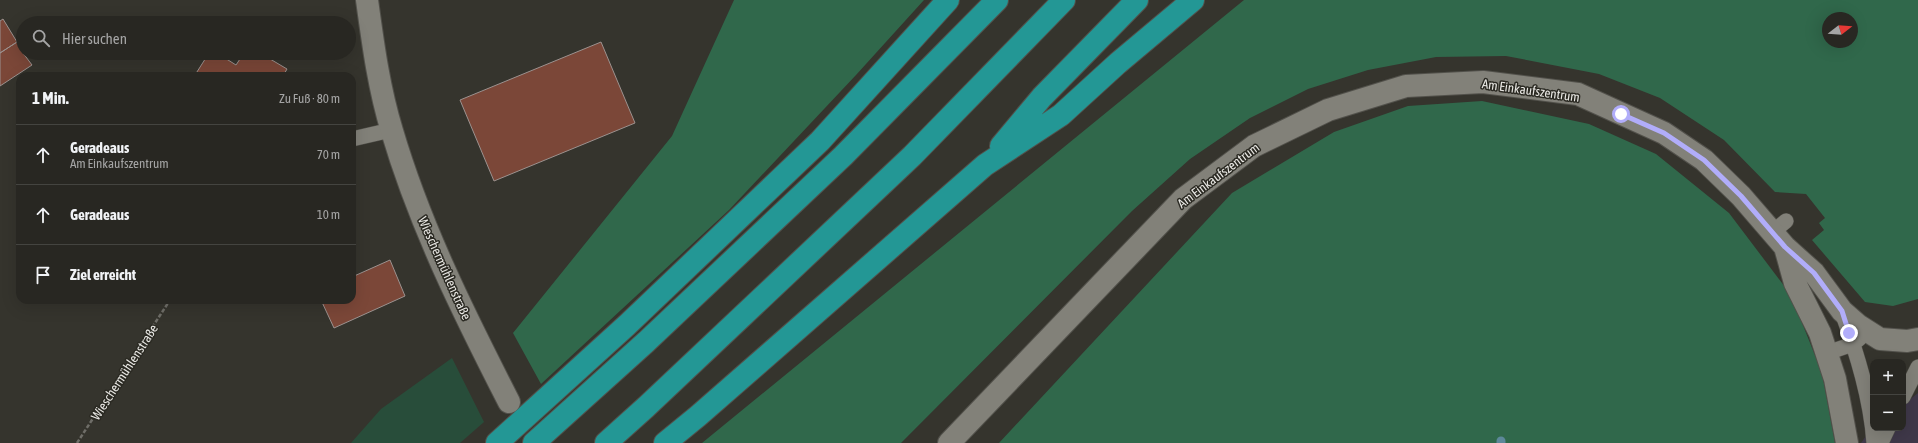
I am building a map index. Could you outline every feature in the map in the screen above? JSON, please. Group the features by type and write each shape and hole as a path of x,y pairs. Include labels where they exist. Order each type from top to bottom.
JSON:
{"highway":[{"path":"497,443 500,438 627,325 820,140 948,0"},
{"path":"534,443 646,342 843,156 997,0"},
{"path":"606,443 652,402 912,156 1064,0"},
{"path":"985,165 1042,97 1137,0"},
{"path":"665,443 710,406 985,165 1061,115 1118,63 1193,0"}],"street":[{"name":"Wieschermühlenstraße","path":"367,0 375,53 391,130 422,218 442,266 509,402"},
{"name":"Am Einkaufszentrum","path":"949,443 1183,199 1254,146 1328,110 1406,86 1483,82 1578,94 1664,133 1704,160 1782,233 1814,273 1860,338 1907,342 1918,339"},
{"name":"Am Einkaufszentrum","path":"1782,233 1795,283 1820,333 1827,353 1835,379 1847,443"}],"lane":[{"path":"356,138 391,130"},
{"path":"1827,353 1860,338 1874,443"},
{"path":"1904,395 1918,366"},
{"path":"1881,443 1887,431"}],"path":[{"name":"Wieschermühlenstraße","path":"77,443 167,304"}],"shaded area":[{"path":"1918,393 1918,443 1861,443 1872,431 1906,431 1906,403"}],"green space":[{"path":"734,0 924,0 856,75 729,210 541,384 513,333 672,136"},
{"path":"1244,0 1918,0 1918,299 1893,306 1865,302 1812,240 1824,230 1819,223 1825,218 1806,194 1775,192 1724,140 1660,98 1599,74 1506,56 1436,57 1368,70 1308,89 1250,118 1190,159 1132,211 901,443 702,443"},
{"path":"1482,101 1589,124 1656,154 1729,213 1791,295 1822,373 1835,443 999,443 1232,193 1334,132 1408,106"},
{"path":"452,358 484,422 460,443 351,443 381,409"}],"building":[{"path":"3,19 16,43 0,53 0,21"},
{"path":"601,42 635,123 494,181 460,100"},
{"path":"16,43 16,60 28,60 32,65 21,72 16,72 16,76 0,86 0,53"},
{"path":"205,60 228,60 236,65 239,60 272,60 287,69 285,72 197,72"},
{"path":"390,260 405,296 334,328 323,304 356,304 356,275"}],"route":[{"path":"1621,114 1664,133 1704,160 1741,196 1774,232 1785,247 1814,273 1842,311 1849,333"}]}
